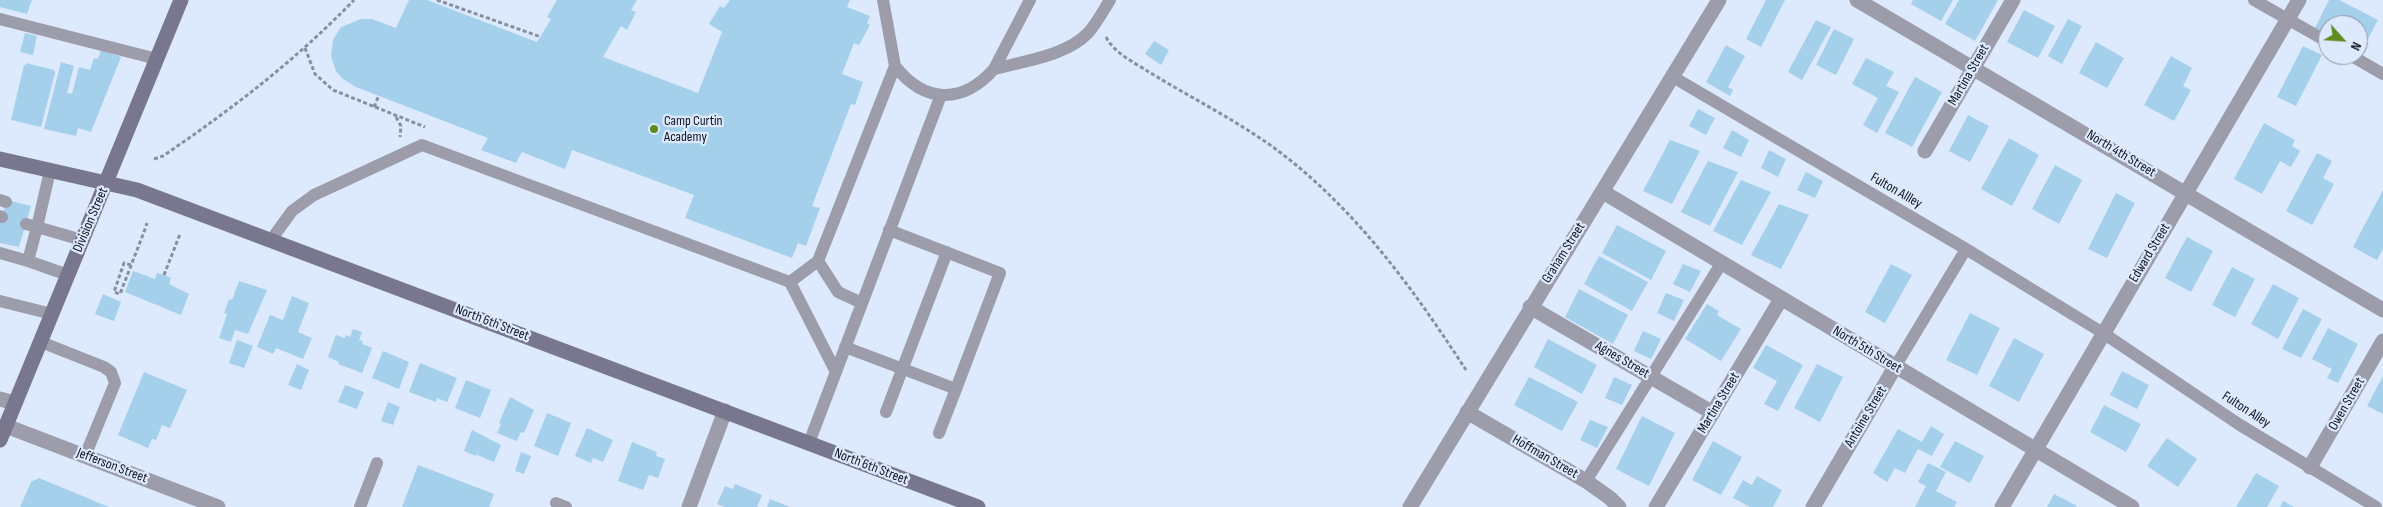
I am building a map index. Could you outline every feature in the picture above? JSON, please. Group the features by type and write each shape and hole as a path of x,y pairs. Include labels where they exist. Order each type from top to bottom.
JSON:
{"street":[{"name":"Division Street","path":"0,440 180,0"},
{"name":"Graham Street","path":"1410,507 1530,307 1603,192 1719,0"},
{"name":"North 4th Street","path":"1857,0 2383,310"},
{"name":"Martina Street","path":"1925,150 2013,0"},
{"name":"Edward Street","path":"2002,507 2299,0"},
{"name":"North 6th Street","path":"0,160 137,190 978,507"},
{"name":"North 5th Street","path":"1603,192 1895,368 2132,507"},
{"name":"Martina Street","path":"1656,507 1780,299"},
{"name":"Agnes Street","path":"1530,307 1713,413"},
{"name":"Owen Street","path":"2310,467 2383,341"},
{"name":"Antoine Street","path":"1812,507 1895,368"},
{"path":"0,399 15,403"},
{"path":"688,507 725,411"},
{"name":"Hoffman Street","path":"1467,412 1586,481 1619,507"},
{"name":"Jefferson Street","path":"6,426 218,507"}],"lane":[{"path":"883,0 896,66 906,80 917,88 941,95 967,90 986,78 994,69 1030,0"},
{"path":"994,69 1065,48 1088,33 1098,21 1110,0"},
{"path":"2254,0 2318,36"},
{"path":"0,19 157,59"},
{"path":"2367,65 2383,74"},
{"path":"790,282 818,261 896,66"},
{"name":"Fulton Allley","path":"1673,77 1966,249 2103,332"},
{"path":"808,444 941,95"},
{"path":"271,240 292,211 314,196 422,145 790,282 836,372"},
{"path":"28,261 32,225 50,171"},
{"path":"32,225 82,240"},
{"path":"889,230 1000,273 939,433"},
{"name":"Antoine Street","path":"1895,368 1966,249"},
{"path":"886,412 947,252"},
{"path":"0,253 68,275"},
{"path":"818,261 838,292 862,302"},
{"path":"1586,481 1721,264"},
{"path":"0,301 52,314"},
{"name":"Fulton Alley","path":"2103,332 2240,425 2376,507"},
{"path":"41,342 104,367 111,372 115,382 85,456"},
{"path":"845,347 956,389"},
{"path":"360,507 377,463"}],"path":[{"path":"154,159 163,156 260,87 354,0"},
{"path":"437,0 540,38"},
{"path":"1098,21 1109,44 1130,60 1185,95 1246,129 1282,154 1333,199 1377,244 1421,302 1466,370"},
{"path":"304,48 312,68 325,84 342,94 374,108 426,127"},
{"path":"374,108 379,95"},
{"path":"396,116 401,126 399,140"},
{"path":"131,265 124,263 114,292 120,294 130,274 131,265 147,223"},
{"path":"164,275 180,234"}],"building":[{"path":"0,0 32,0 27,14 0,7"},
{"name":"Camp Curtin Academy","path":"409,0 427,0 537,42 551,19 547,17 557,0 637,0 631,10 636,12 627,30 621,26 603,57 698,93 722,32 709,24 720,6 724,8 730,0 850,0 847,7 870,16 867,23 870,25 859,45 854,43 842,74 863,82 855,105 851,104 812,206 820,208 806,246 798,243 792,258 685,218 694,195 572,150 565,169 522,152 516,163 481,150 488,138 356,87 343,79 336,71 331,56 333,40 341,27 361,19 372,19 396,28"},
{"path":"1766,0 1785,0 1761,47 1746,39"},
{"path":"1913,0 1953,0 1941,21 1911,4"},
{"path":"1959,0 1998,0 1975,41 1945,24"},
{"path":"2329,0 2339,0 2378,20 2368,39 2368,15 2322,15"},
{"path":"2024,10 2055,26 2038,58 2007,42"},
{"path":"2068,19 2082,26 2062,64 2048,56"},
{"path":"1816,20 1831,27 1802,80 1788,72"},
{"path":"1834,29 1854,39 1836,75 1816,65"},
{"path":"25,33 37,36 33,55 20,52"},
{"path":"1154,41 1169,50 1161,65 1145,54"},
{"path":"2096,42 2124,58 2107,88 2079,73"},
{"path":"1726,45 1745,56 1728,87 1733,90 1730,96 1706,82"},
{"path":"2303,46 2318,53 2318,63 2296,106 2277,97"},
{"path":"101,50 121,57 91,132 78,128 76,136 44,129 61,62 74,66 67,93 72,94 79,67 90,70 94,58 98,59"},
{"path":"2171,56 2192,68 2183,86 2191,90 2174,121 2144,105"},
{"path":"1866,58 1894,72 1886,86 1899,92 1877,133 1863,125 1878,98 1852,84"},
{"path":"26,63 54,70 55,73 41,127 11,120"},
{"path":"1915,77 1942,92 1912,147 1885,133"},
{"path":"1698,109 1715,118 1706,135 1689,126"},
{"path":"1968,115 1989,126 1970,162 1949,151"},
{"path":"2264,123 2295,140 2292,146 2300,151 2291,167 2280,161 2262,194 2234,179"},
{"path":"1732,130 1749,140 1741,157 1723,148"},
{"path":"2009,138 2039,155 2012,206 1981,189"},
{"path":"1670,140 1700,151 1672,204 1643,191"},
{"path":"1769,150 1786,159 1778,177 1761,168"},
{"path":"2317,153 2332,161 2323,178 2334,184 2312,225 2286,211"},
{"path":"1708,161 1738,172 1710,226 1681,212"},
{"path":"2055,165 2082,180 2059,224 2032,209"},
{"path":"1806,172 1823,181 1815,198 1797,190"},
{"path":"1741,180 1771,192 1742,245 1713,231"},
{"path":"2383,190 2383,249 2377,260 2353,247"},
{"path":"2116,193 2135,203 2107,258 2088,249"},
{"path":"7,200 31,206 19,247 0,243 0,223"},
{"path":"1779,204 1809,215 1781,269 1751,255"},
{"path":"1617,225 1666,251 1651,280 1602,253"},
{"path":"2187,237 2213,251 2191,292 2165,278"},
{"path":"1599,256 1648,282 1632,311 1584,284"},
{"path":"1683,264 1701,271 1690,292 1673,284"},
{"path":"1891,264 1912,275 1885,323 1865,312"},
{"path":"2232,267 2255,279 2235,317 2212,305"},
{"path":"133,271 155,279 157,273 164,275 171,278 169,284 189,294 181,315 125,292"},
{"path":"239,281 267,290 248,334 235,330 231,342 219,338 227,314 224,313 229,299 232,300"},
{"path":"2273,284 2299,298 2278,339 2251,324"},
{"path":"1579,289 1628,315 1613,344 1565,317"},
{"path":"1666,293 1684,300 1674,321 1657,313"},
{"path":"103,294 121,302 114,321 95,314"},
{"path":"292,296 309,303 298,332 312,338 303,359 276,348 273,354 257,347 270,315 283,320"},
{"path":"1707,304 1719,311 1717,315 1741,329 1721,361 1685,339"},
{"path":"2303,309 2322,319 2301,358 2282,349"},
{"path":"1970,313 2000,328 1977,375 1946,360"},
{"path":"2328,328 2358,344 2338,383 2327,378 2332,369 2312,359"},
{"path":"353,329 362,332 359,340 363,341 362,344 372,348 362,373 338,364 339,362 328,357 336,335 345,338 346,335 350,337"},
{"path":"1643,331 1661,339 1651,359 1634,351"},
{"path":"2014,338 2044,354 2019,402 1989,386"},
{"path":"1548,339 1597,365 1582,394 1534,367"},
{"path":"237,340 253,346 244,368 229,363"},
{"path":"1766,345 1803,365 1778,411 1764,404 1777,381 1753,368"},
{"path":"383,351 409,362 399,389 372,378"},
{"path":"420,363 457,378 447,402 437,398 436,402 409,392"},
{"path":"297,364 309,370 301,390 288,385"},
{"path":"1817,364 1843,377 1820,422 1794,408"},
{"path":"2122,371 2149,385 2137,409 2110,395"},
{"path":"144,372 187,390 170,428 162,425 156,440 152,439 148,448 118,435"},
{"path":"2383,376 2383,414 2367,406"},
{"path":"1529,377 1578,402 1562,431 1514,405"},
{"path":"1614,377 1632,385 1622,405 1605,398"},
{"path":"466,380 491,390 480,418 455,408"},
{"path":"345,385 364,392 357,409 338,402"},
{"path":"510,397 534,410 524,433 521,432 517,441 497,433 501,424 499,423"},
{"path":"388,402 400,407 393,425 381,421"},
{"path":"2104,405 2141,424 2126,452 2090,432"},
{"path":"547,413 571,423 558,456 534,446"},
{"path":"1642,416 1675,433 1649,486 1616,469"},
{"path":"1590,420 1608,427 1597,448 1580,440"},
{"path":"1931,426 1944,434 1932,456 1918,449 1905,473 1895,468 1887,482 1873,473 1898,429 1922,442"},
{"path":"587,428 613,440 603,462 593,458 591,463 575,456"},
{"path":"472,430 501,445 494,462 477,455 480,446 476,456 464,451"},
{"path":"2167,438 2197,459 2178,487 2147,466"},
{"path":"1713,441 1742,457 1721,495 1692,480"},
{"path":"1955,441 1984,456 1970,483 1940,467"},
{"path":"632,442 657,452 656,456 665,459 658,478 649,475 643,490 618,481"},
{"path":"521,452 531,456 524,474 515,471"},
{"path":"1928,463 1946,472 1936,491 1957,502 1954,507 1915,507 1926,486 1918,482"},
{"path":"418,465 494,494 489,507 402,507"},
{"path":"2256,473 2279,486 2267,507 2236,507"},
{"path":"1757,476 1782,490 1773,507 1750,507 1733,498 1743,480 1752,485"},
{"path":"39,478 109,507 20,507 31,482"},
{"path":"735,484 762,495 757,507 724,507 717,504 725,486 733,489"},
{"path":"2054,494 2077,506 2047,507"},
{"path":"770,499 790,507 767,507"},
{"path":"2283,501 2294,507 2280,507"}],"place":[{"name":"Camp Curtin Academy","path":"654,129"}]}
